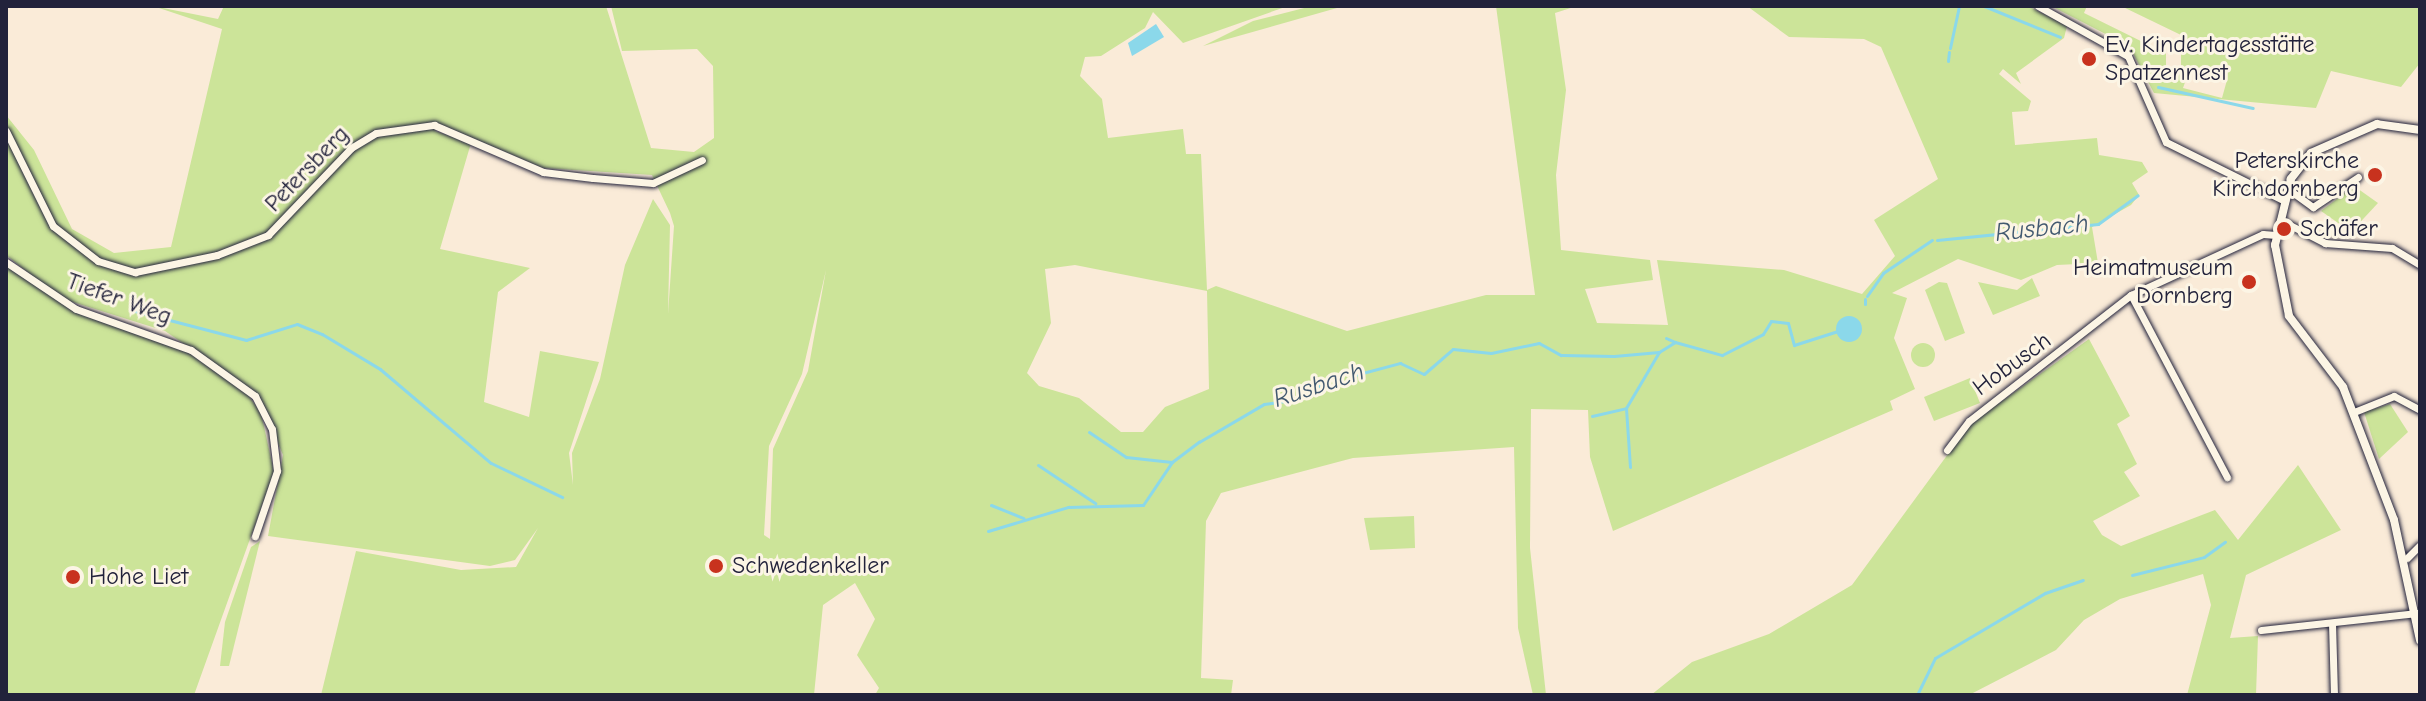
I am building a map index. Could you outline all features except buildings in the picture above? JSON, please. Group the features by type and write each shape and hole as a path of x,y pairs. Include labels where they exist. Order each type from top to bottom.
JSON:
{"street":[{"path":"2038,6 2128,56 2166,142 2285,201"},
{"path":"2420,130 2377,124 2323,146 2299,164 2288,189 2276,235 2289,316 2339,380 2354,412 2407,558 2420,640"},
{"name":"Petersberg","path":"6,131 53,226 98,261 135,272 217,255 268,235 351,148 376,133 434,125 543,172 653,183 702,160"},
{"path":"2288,189 2313,207 2358,177"},
{"path":"2280,220 2325,243 2392,248 2420,265"},
{"name":"Hobusch","path":"1947,450 1969,421 2131,295 2263,234 2276,235"},
{"name":"Tiefer Weg","path":"6,262 76,309 177,342 255,396 272,429 277,471 255,536"},
{"path":"2131,295 2227,477"},
{"path":"2354,412 2394,396 2420,410"},
{"path":"2407,558 2420,545"},
{"path":"2261,630 2417,613"},
{"path":"2332,623 2334,695"}],"green space":[{"path":"153,6 218,19 224,6 606,6 651,148 694,152 714,138 713,66 697,49 622,51 611,6 1288,6 1183,43 1153,12 1145,28 1101,56 1085,57 1080,76 1102,99 1108,138 1183,129 1186,154 1201,154 1207,290 1216,286 1347,331 1486,295 1535,295 1496,6 1577,6 1555,13 1566,90 1556,175 1561,250 1650,260 1653,280 1585,289 1597,323 1668,325 1657,260 1784,270 1862,294 1895,256 1874,220 1938,179 1881,47 1864,39 1789,37 1747,6 2028,6 2067,26 2064,38 2016,73 2021,84 2003,69 1999,74 2031,101 2028,111 2012,112 2015,145 2097,138 2099,155 2142,162 2148,172 2132,183 2139,195 2131,205 2092,227 2098,263 2057,265 2021,280 1958,259 1892,293 1907,298 1894,338 1915,389 1890,401 1893,410 1613,531 1590,457 1588,410 1531,409 1530,548 1546,695 1533,695 1518,628 1514,447 1353,458 1221,493 1206,521 1201,678 1233,680 1231,695 875,695 879,688 857,655 875,619 855,583 823,605 814,695 321,695 356,551 461,570 516,567 538,528 515,560 490,566 268,536 283,455 257,394 165,331 60,298 6,255 6,115 34,150 72,229 114,253 171,247 222,29","holes":["442,125 543,168 652,175 670,213 674,226 668,314 670,225 653,199 625,265 600,379 572,453 573,485 569,453 599,362 540,351 529,417 484,402 498,292 530,268 440,249 471,143 435,131","1075,265 1207,291 1209,389 1165,407 1143,432 1121,432 1079,398 1039,386 1027,373 1051,323 1045,269","826,270 808,371 773,449 770,539 764,535 769,446 802,374"]},
{"path":"1312,6 1344,6 1203,46 1253,21"},
{"path":"2051,6 2087,6 2084,13 2161,51 2166,43 2166,66 2181,72 2181,35 2121,6 2420,6 2420,63 2401,87 2331,71 2316,108 2154,93 2129,46","holes":["2190,68 2227,80 2222,98 2183,88"]},
{"path":"2354,186 2378,203 2351,232 2321,211"},
{"path":"6,266 76,313 187,352 243,388 261,413 274,472 194,695 6,695"},
{"path":"2032,278 2040,296 1993,315 1978,282 2017,290"},
{"path":"1939,282 1947,283 1965,333 1945,341 1925,290"},
{"path":"2089,339 2130,416 2117,424 2137,464 2124,472 2140,496 2093,521 2102,535 2121,546 2215,510 2238,540 2298,465 2341,530 2246,575 2230,638 2258,636 2256,695 2187,695 2211,605 2203,574 2120,599 2084,620 2056,650 1969,695 1651,695 1692,662 1769,634 1852,585 1970,424"},
{"path":"1923,343 1931,347 1935,355 1931,363 1923,367 1915,363 1911,355 1915,347"},
{"path":"1970,378 1980,403 1934,421 1924,397"},
{"path":"2390,404 2408,432 2379,459 2364,412"},
{"path":"1414,516 1415,548 1370,550 1364,518"},
{"path":"260,541 229,666 220,666 225,622 251,547"}],"water":[{"path":"1156,24 1164,37 1132,56 1128,43"},
{"path":"1849,316 1858,320 1862,329 1858,338 1849,342 1840,338 1836,329 1840,320"}],"waterway":[{"path":"1950,48 1959,6"},
{"path":"1984,6 2060,37"},
{"path":"1948,61 1949,52"},
{"path":"2158,87 2253,108"},
{"name":"Rusbach","path":"1937,240 2098,224 2138,195"},
{"name":"Rusbach","path":"1867,296 1883,273 1932,240"},
{"name":"Rusbach","path":"1865,299 1865,304"},
{"path":"131,310 246,340 297,324 322,334 380,369 491,463 562,497"},
{"name":"Rusbach","path":"1355,375 1400,363 1424,374 1453,349 1491,353 1539,343 1561,355 1614,356 1659,352 1675,342 1722,355 1763,334 1771,321 1788,323 1794,345 1838,331"},
{"name":"Rusbach","path":"1666,338 1675,342"},
{"name":"Rusbach","path":"1630,467 1626,408 1659,352"},
{"name":"Rusbach","path":"988,531 1068,507 1143,505 1172,462 1199,442 1264,404 1291,400 1336,377"},
{"name":"Rusbach","path":"1592,416 1626,408"},
{"name":"Rusbach","path":"1089,432 1126,457 1172,462"},
{"name":"Rusbach","path":"1038,465 1095,503"},
{"name":"Rusbach","path":"991,505 1024,518"},
{"path":"2132,575 2204,557 2225,542"},
{"path":"1917,695 1935,658 2045,593 2083,580"}],"place":[{"name":"Ev. Kindertagesstätte Spatzennest","path":"2089,59"},
{"name":"Peterskirche Kirchdornberg","path":"2375,175"},
{"name":"Schäfer","path":"2284,229"},
{"name":"Heimatmuseum Dornberg","path":"2249,282"},
{"name":"Schwedenkeller","path":"716,566"},
{"name":"Hohe Liet","path":"73,577"}]}
